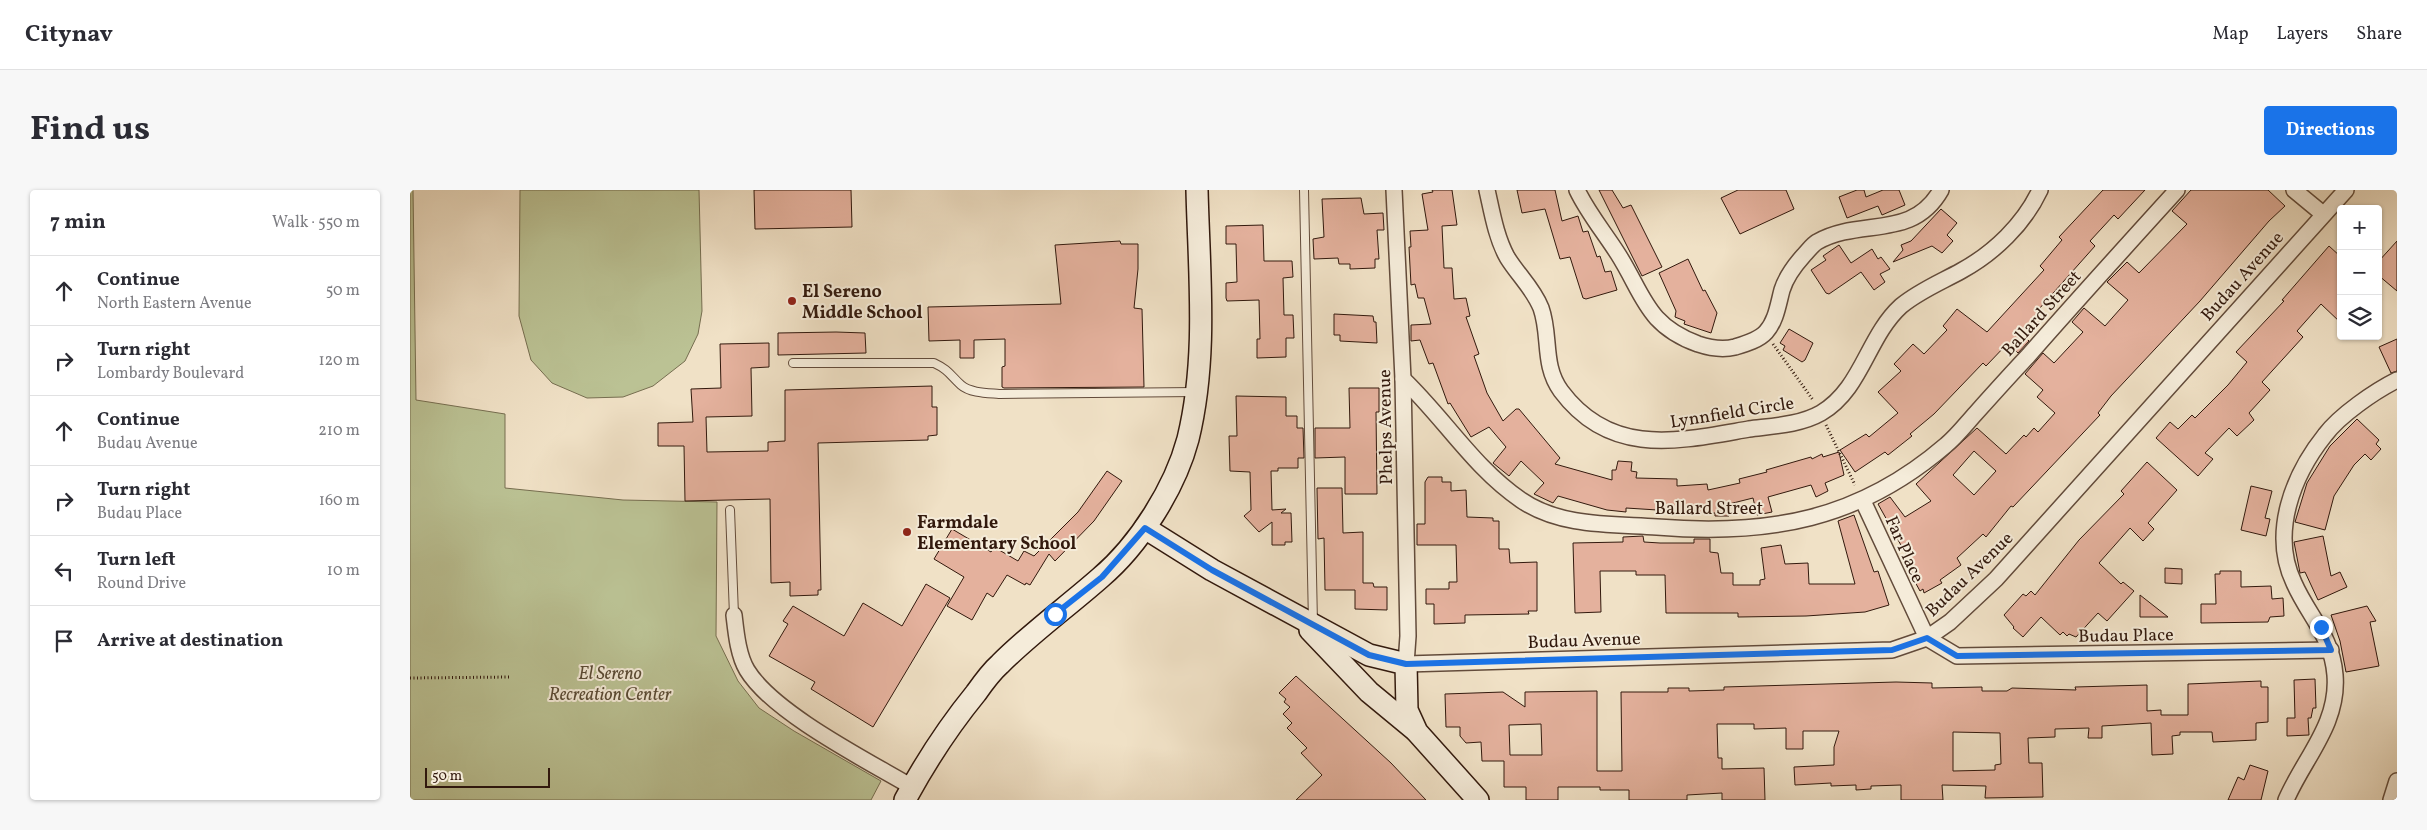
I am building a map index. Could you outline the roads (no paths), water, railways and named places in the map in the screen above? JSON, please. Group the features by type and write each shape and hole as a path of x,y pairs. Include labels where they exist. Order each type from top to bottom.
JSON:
{"main road":[{"path":"908,793 957,717 998,665 1055,614 1102,577 1145,528 1173,479 1187,440 1197,392 1201,336 1197,190"},
{"path":"1145,528 1212,570 1369,655 1406,664 1407,710 1417,732"},
{"path":"1305,620 1369,692 1417,732 1478,800"}],"street":[{"name":"Phelps Avenue","path":"1394,190 1403,379 1408,636 1406,664"},
{"name":"Lynnfield Circle","path":"1487,190 1493,220 1507,256 1531,289 1541,309 1551,373 1560,390 1573,405 1596,422 1613,431 1650,442 1676,442 1796,422 1820,413 1851,387 1880,330 1901,306 1921,292 1963,270 1990,253 2010,234 2040,190"},
{"path":"1577,190 1584,205 1619,256 1647,308 1665,327 1684,338 1708,347 1728,349 1746,344 1765,334 1775,316 1783,288 1795,265 1815,243 1836,233 1864,227 1899,225 1917,217 1936,198 1941,190"},
{"name":"Ballard Street","path":"1403,379 1426,400 1496,481 1523,502 1546,514 1564,518 1672,528 1727,530 1768,527 1810,518 1863,501 1890,487 1948,444 2177,190"},
{"path":"2294,190 2323,214"},
{"name":"Budau Avenue","path":"1406,664 1892,650 1927,638 1950,622 1996,579 2346,190"},
{"path":"2286,800 2297,774 2322,739 2333,710 2335,677 2331,650 2321,627 2293,582 2285,554 2284,522 2294,486 2325,434 2373,392 2397,380"},
{"name":"Far Place","path":"1863,501 1927,638"},
{"path":"734,615 737,640 747,670 769,695 800,719 908,793"},
{"name":"Budau Place","path":"1927,638 1957,656 2331,650"},
{"path":"2391,800 2397,781"}],"lane":[{"path":"1304,190 1305,620"},
{"path":"793,363 934,363 953,375 961,386 972,390 1000,394 1197,392"},
{"path":"730,510 734,615"}],"place":[{"name":"El Sereno Middle School","path":"792,301"},
{"name":"Farmdale Elementary School","path":"907,532"}],"park label":[{"name":"El Sereno Recreation Center","path":"610,683"}]}
